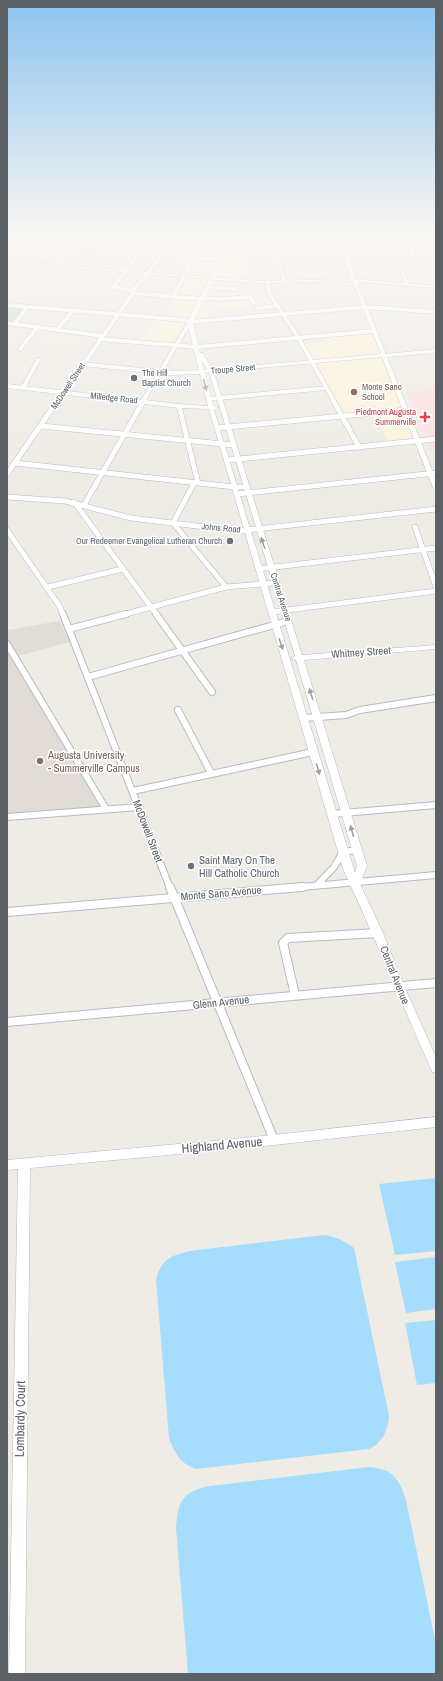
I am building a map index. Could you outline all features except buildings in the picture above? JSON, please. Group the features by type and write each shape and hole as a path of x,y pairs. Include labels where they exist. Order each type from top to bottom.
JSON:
{"main road":[{"path":"190,322 194,312"},
{"path":"367,312 405,410 433,473 436,488"},
{"name":"Central Avenue","path":"190,322 211,408 228,460 262,584 286,658 348,869 356,882 399,986 436,1068"},
{"name":"Central Avenue","path":"197,347 211,371 218,398 300,657 358,850 362,866 356,882"},
{"name":"Troupe Street","path":"202,372 436,351"},
{"name":"Milledge Road","path":"7,386 179,406 211,408 222,407"},
{"name":"Whitney Street","path":"286,658 436,647"},
{"name":"Highland Avenue","path":"7,1165 274,1140 436,1122"},
{"name":"Lombardy Court","path":"17,1674 24,1164"}],"street":[{"path":"14,324 24,312"},
{"path":"57,330 72,312"},
{"path":"95,312 185,320 190,322 302,312"},
{"name":"McDowell Street","path":"7,474 118,314"},
{"path":"284,314 359,447"},
{"path":"84,505 105,472 160,372 190,322"},
{"path":"7,323 101,337 175,346 197,347 374,331"},
{"path":"20,349 36,328"},
{"path":"23,388 38,360"},
{"name":"Troupe Street","path":"82,364 177,374 202,372"},
{"path":"209,399 326,388"},
{"path":"179,406 188,441 196,483 173,523 226,587"},
{"path":"217,428 405,410"},
{"path":"41,426 233,445"},
{"path":"228,460 436,439"},
{"path":"15,463 196,483 236,491 433,473"},
{"name":"Johns Road","path":"7,497 74,502 131,518 227,531 259,529 436,509"},
{"path":"74,502 212,692"},
{"path":"415,527 436,587"},
{"name":"McDowell Street","path":"7,530 48,587 60,607 174,897 274,1140"},
{"path":"258,569 436,548"},
{"path":"48,587 122,569"},
{"path":"69,629 226,587 276,583"},
{"path":"272,612 436,591"},
{"path":"88,677 275,626 288,621"},
{"path":"7,644 106,809"},
{"path":"304,718 346,715 360,710 436,698"},
{"path":"178,710 211,773"},
{"path":"133,790 313,752"},
{"path":"332,814 436,805"},
{"path":"7,817 139,807"},
{"path":"317,885 334,867 343,852 358,850"},
{"name":"Monte Sano Avenue","path":"7,912 436,875"},
{"path":"295,995 283,943 284,940 288,938 378,933"},
{"name":"Glenn Avenue","path":"7,1022 436,983"}],"shaded area":[{"path":"173,312 212,312 211,314 205,313 203,320 187,319 172,344 140,341 154,319 169,320"},
{"path":"372,333 414,440 388,442 373,412 343,415 304,344 327,342 324,336"},
{"name":"Piedmont Augusta Summerville","path":"436,388 436,450 424,442 406,391"},
{"name":"Augusta University - Summerville Campus","path":"60,621 70,642 14,657 101,808 7,815 7,630"}],"green space":[{"path":"7,312 21,312 12,322 7,322"}],"water":[{"path":"436,1178 436,1251 395,1255 379,1184"},
{"path":"323,1235 332,1236 354,1248 389,1416 384,1436 374,1447 369,1449 196,1469 190,1467 182,1461 176,1453 169,1438 156,1280 161,1267 172,1257 190,1251"},
{"path":"436,1257 436,1309 406,1313 395,1262"},
{"path":"436,1320 436,1383 417,1385 405,1323"},
{"path":"369,1467 384,1470 394,1476 406,1500 436,1644 436,1674 188,1674 176,1528 178,1510 183,1499 193,1491 210,1486"}],"place":[{"name":"The Hill Baptist Church","path":"134,378"},
{"name":"Monte Sano School","path":"354,392"},
{"name":"Piedmont Augusta Summerville","path":"425,417"},
{"name":"Our Redeemer Evangelical Lutheran Church","path":"230,541"},
{"name":"Augusta University - Summerville Campus","path":"40,761"},
{"name":"Saint Mary On The Hill Catholic Church","path":"191,866"}]}
